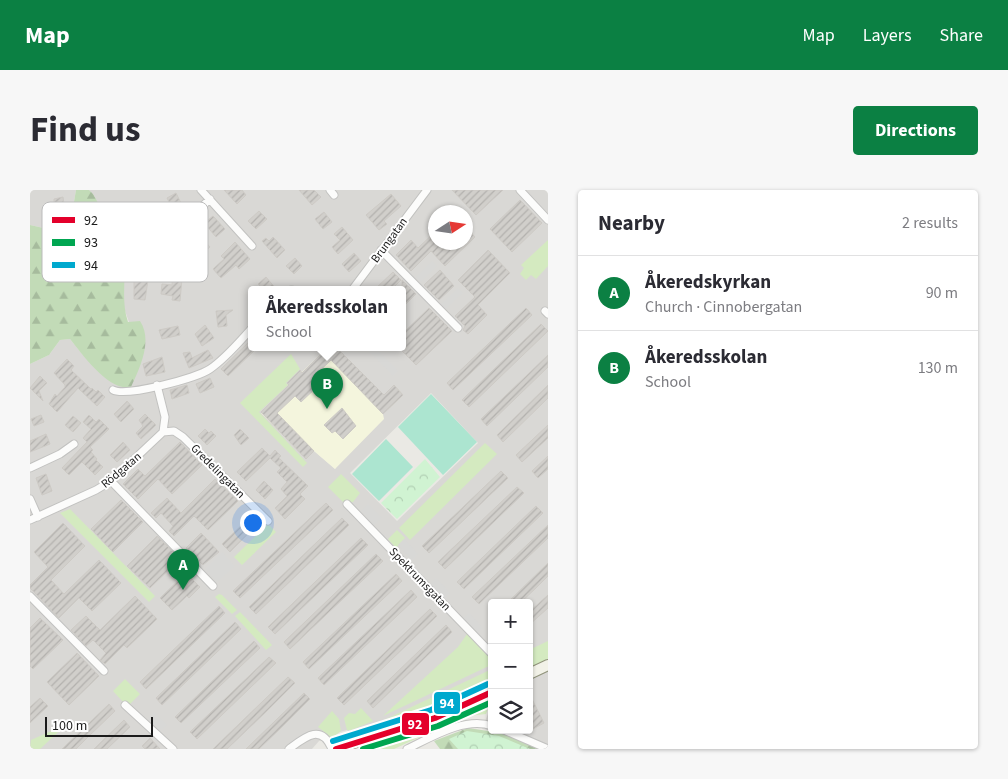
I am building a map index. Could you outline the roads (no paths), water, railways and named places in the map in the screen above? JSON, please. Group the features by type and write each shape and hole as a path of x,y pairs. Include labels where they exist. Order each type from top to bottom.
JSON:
{"street":[{"path":"201,190 252,246"},
{"name":"Brungatan","path":"355,286 426,190"},
{"path":"520,190 548,220"},
{"path":"381,250 458,328"},
{"path":"113,390 128,392 205,373 248,332"},
{"path":"157,385 165,417 163,432"},
{"name":"Gredelingatan","path":"163,432 174,431 182,437 268,521"},
{"name":"Rödgatan","path":"30,520 96,490 111,481 163,432"},
{"path":"30,468 60,454 74,444"},
{"path":"111,481 213,586"},
{"path":"30,499 38,516"},
{"name":"Spektrumsgatan","path":"347,504 488,650"},
{"path":"30,596 104,671"},
{"path":"533,672 548,665"},
{"path":"289,749 310,734 316,733 326,739 334,749 369,736 397,730 453,711 488,694"},
{"path":"125,705 173,749"},
{"path":"407,749 468,724 482,723 488,725"},
{"path":"364,749 397,730"},
{"path":"513,734 548,749"}],"place":[{"name":"Åkeredsskolan","path":"327,409"},
{"name":"Åkeredskyrkan","path":"183,590"}]}
